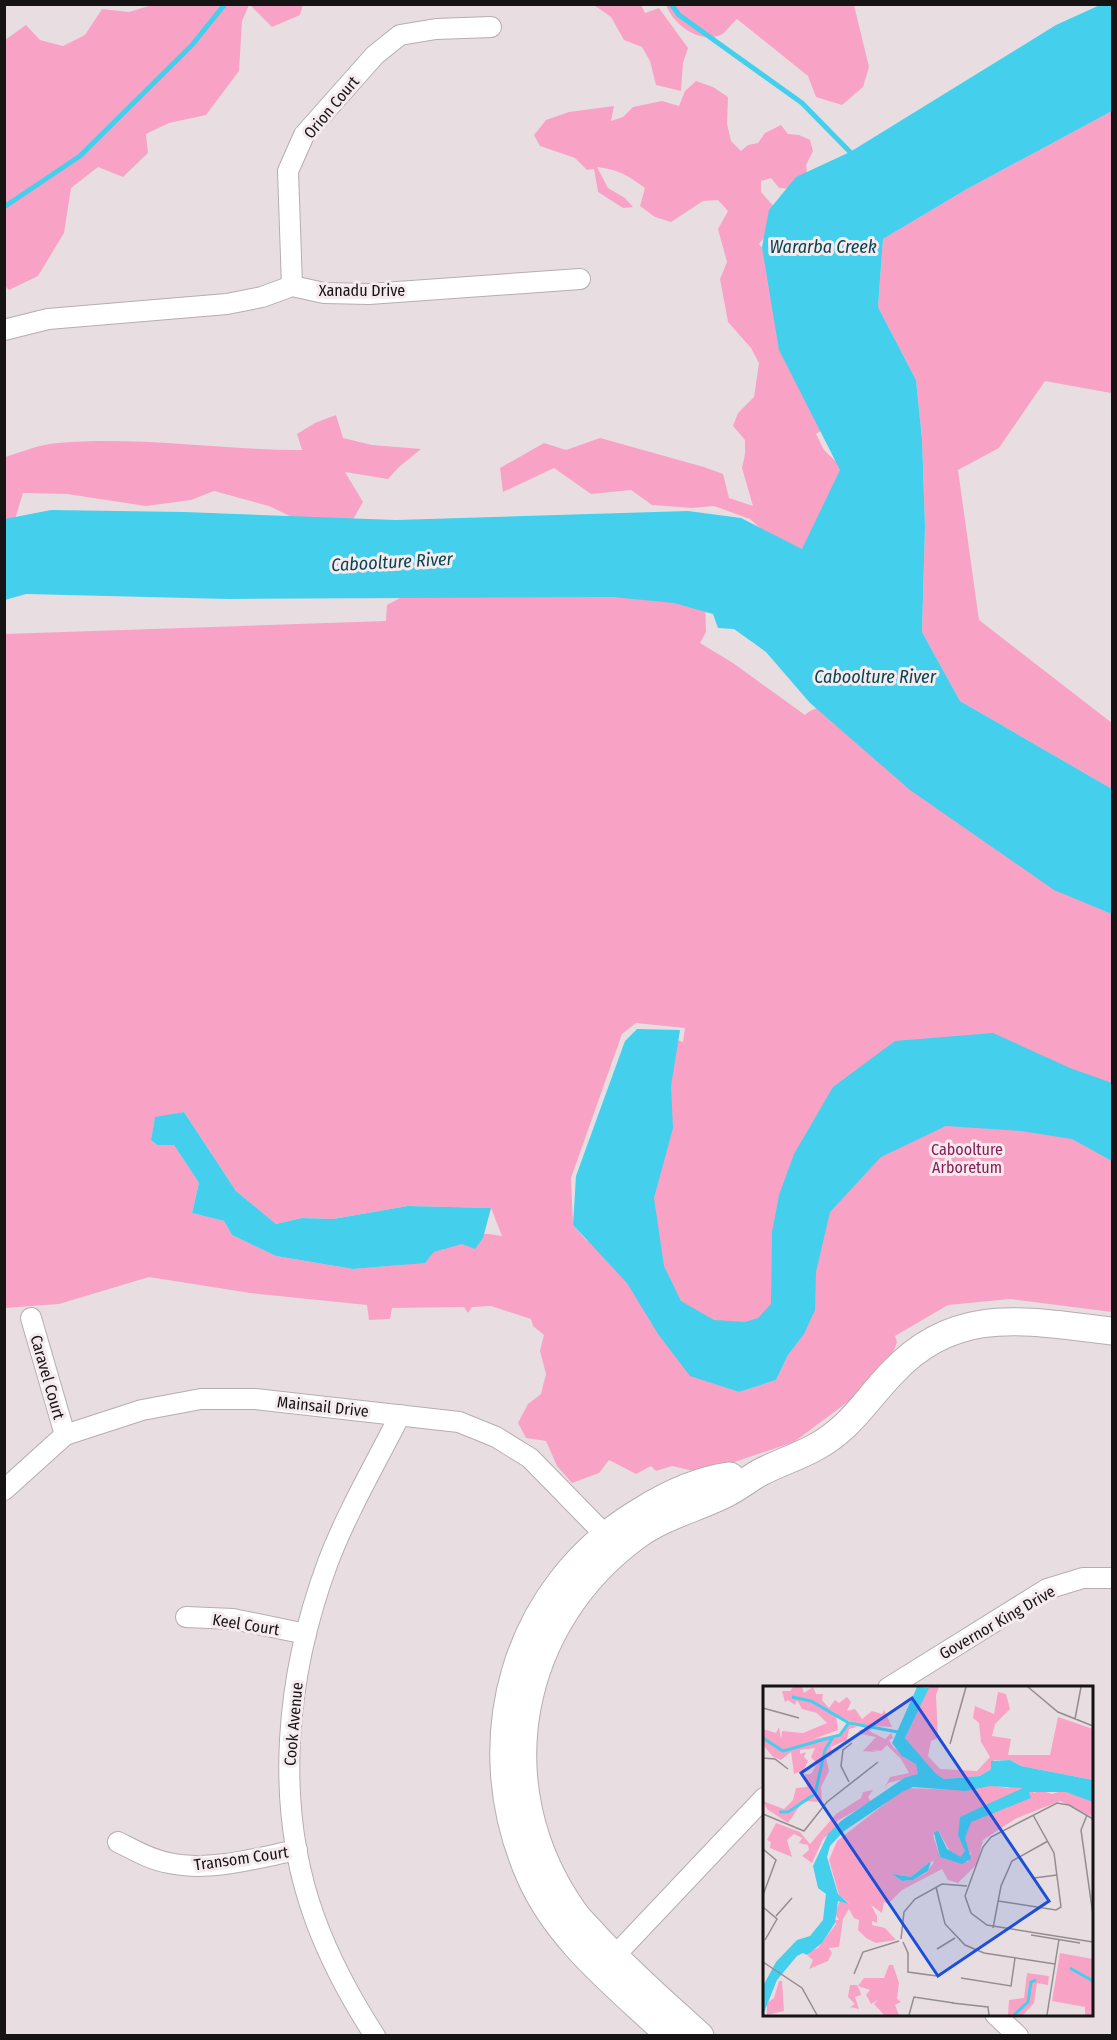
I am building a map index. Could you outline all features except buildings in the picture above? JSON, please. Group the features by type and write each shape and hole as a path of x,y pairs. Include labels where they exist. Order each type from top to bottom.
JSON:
{"street":[{"name":"Orion Court","path":"292,286 288,171 304,135 375,55 400,35 436,29 491,27"},
{"name":"Xanadu Drive","path":"292,286 324,293 369,294 580,279"},
{"path":"4,330 48,319 227,304 262,297 292,286"},
{"name":"Caravel Court","path":"32,1318 65,1435"},
{"path":"670,2036 607,1964 555,1884 529,1819 522,1752 524,1719 531,1684 543,1650 564,1611 613,1542 728,1493 760,1472 798,1457 831,1438 853,1419 892,1372 910,1355 935,1339 957,1329 982,1323 1013,1320 1113,1331"},
{"name":"Mainsail Drive","path":"4,1490 65,1435 142,1410 201,1399 255,1399 459,1422 496,1437 530,1458 613,1542"},
{"name":"Cook Avenue","path":"375,2036 342,1981 314,1917 297,1850 289,1778 290,1741 292,1706 306,1634 329,1560 400,1415"},
{"name":"Governor King Drive","path":"891,1686 1047,1589 1083,1578 1113,1578"},
{"name":"Keel Court","path":"186,1617 233,1619 306,1634"},
{"path":"607,1964 763,1801"},
{"name":"Transom Court","path":"118,1842 148,1857 190,1866 212,1865 297,1850"},
{"path":"607,1964 700,2036"},
{"path":"997,2016 1018,2036"}],"green space":[{"path":"152,5 249,5 242,21 239,71 206,115 169,123 146,134 148,153 123,177 98,167 71,188 64,233 38,276 9,290 4,285 5,40 26,25 40,40 63,46 85,35 102,9 129,12"},
{"path":"250,5 303,5 300,15 272,27"},
{"path":"594,5 641,5 645,13 659,8 688,48 683,63 681,91 656,85 650,61 642,47 624,40 611,17"},
{"path":"666,5 854,5 869,67 863,87 842,105 816,97 808,76 737,19 722,34 704,37 681,25 674,19"},
{"path":"696,81 713,87 728,97 727,124 731,141 741,151 748,145 758,143 765,133 781,125 788,134 799,135 810,140 813,151 806,165 808,179 793,189 779,188 771,178 761,181 761,192 777,210 770,230 759,244 774,261 830,425 816,434 824,450 848,473 808,561 777,543 750,519 714,506 692,508 652,505 631,490 591,494 554,468 503,492 500,468 544,443 566,450 600,438 723,474 729,498 753,506 742,468 745,440 733,426 738,413 754,397 759,363 751,348 728,322 720,279 727,262 718,229 728,211 718,200 703,201 671,222 655,217 640,206 645,188 611,169 597,167 608,188 625,198 633,207 623,208 598,192 594,169 587,170 575,158 540,146 534,135 546,120 569,112 614,106 611,121 623,117 633,107 662,101 679,106 685,91"},
{"path":"1112,111 1112,391 1111,393 1045,381 999,448 958,470 979,620 1112,723 1112,789 960,701 922,632 925,526 922,439 916,380 878,307 883,239 967,189"},
{"path":"336,415 343,438 372,445 421,449 388,479 345,472 363,502 351,523 308,525 269,506 214,491 191,500 146,506 67,494 23,493 11,532 5,532 5,457 45,445 89,441 302,450 297,434 315,423"},
{"name":"Caboolture Arboretum","path":"648,587 705,603 706,632 700,643 733,663 805,715 816,708 823,707 855,713 865,740 910,778 931,778 954,796 968,818 989,818 1003,844 1027,855 1045,873 1073,872 1081,891 1097,883 1112,888 1112,1312 1010,1299 948,1305 895,1336 897,1342 891,1358 865,1389 794,1442 702,1473 672,1466 656,1471 651,1466 636,1474 609,1460 599,1473 572,1483 557,1466 546,1441 526,1438 518,1423 528,1404 541,1394 546,1374 540,1351 544,1335 533,1326 531,1319 491,1306 472,1307 468,1313 464,1307 392,1308 390,1319 369,1320 367,1305 250,1293 149,1277 59,1304 5,1308 4,634 386,621 387,605 411,592","holes":["636,1023 685,1028 683,1042 674,1039 665,1084 666,1125 648,1207 650,1239 662,1282 678,1311 707,1335 737,1340 767,1329 772,1312 791,1328 804,1333 788,1355 776,1380 739,1392 709,1382 677,1348 661,1319 663,1299 649,1293 631,1274 630,1254 617,1243 603,1247 597,1239 587,1241 573,1225 571,1178 622,1034","184,1112 236,1191 276,1224 302,1218 333,1219 408,1206 491,1208 502,1236 483,1234 474,1235 466,1240 449,1239 444,1249 433,1252 428,1259 425,1253 415,1251 402,1256 400,1265 353,1269 276,1256 232,1235 224,1221 192,1213 199,1183 174,1145 157,1145 151,1140 155,1118"]}],"water":[{"name":"Caboolture River","path":"1100,5 1112,5 1112,111 967,189 883,239 878,307 916,380 922,439 925,526 922,632 960,701 1112,789 1112,914 1054,890 910,790 810,703 766,652 734,629 718,628 713,614 674,603 613,597 229,599 26,594 5,600 5,519 51,510 184,512 396,520 688,511 741,518 802,549 840,470 779,350 762,247 769,210 796,177 850,152 1056,25"},
{"path":"637,1029 680,1030 671,1086 673,1128 654,1198 664,1266 681,1301 714,1320 745,1322 758,1318 771,1304 772,1232 779,1195 794,1154 833,1087 895,1041 993,1033 1070,1068 1112,1083 1112,1161 1072,1139 1021,1131 946,1126 881,1157 830,1212 816,1272 815,1310 804,1334 788,1355 776,1380 739,1392 690,1376 658,1334 627,1283 573,1225 576,1176 625,1041"},
{"path":"184,1112 236,1191 276,1224 302,1218 333,1219 408,1206 491,1208 483,1238 475,1249 462,1244 434,1252 425,1263 353,1269 276,1256 232,1235 224,1221 192,1213 199,1183 174,1145 157,1145 151,1140 155,1117"}],"waterway":[{"path":"4,207 80,156 192,45 225,4"},
{"path":"671,4 679,15 802,103 854,156"}],"water label":[{"name":"Wararba Creek","path":"823,247"}]}
